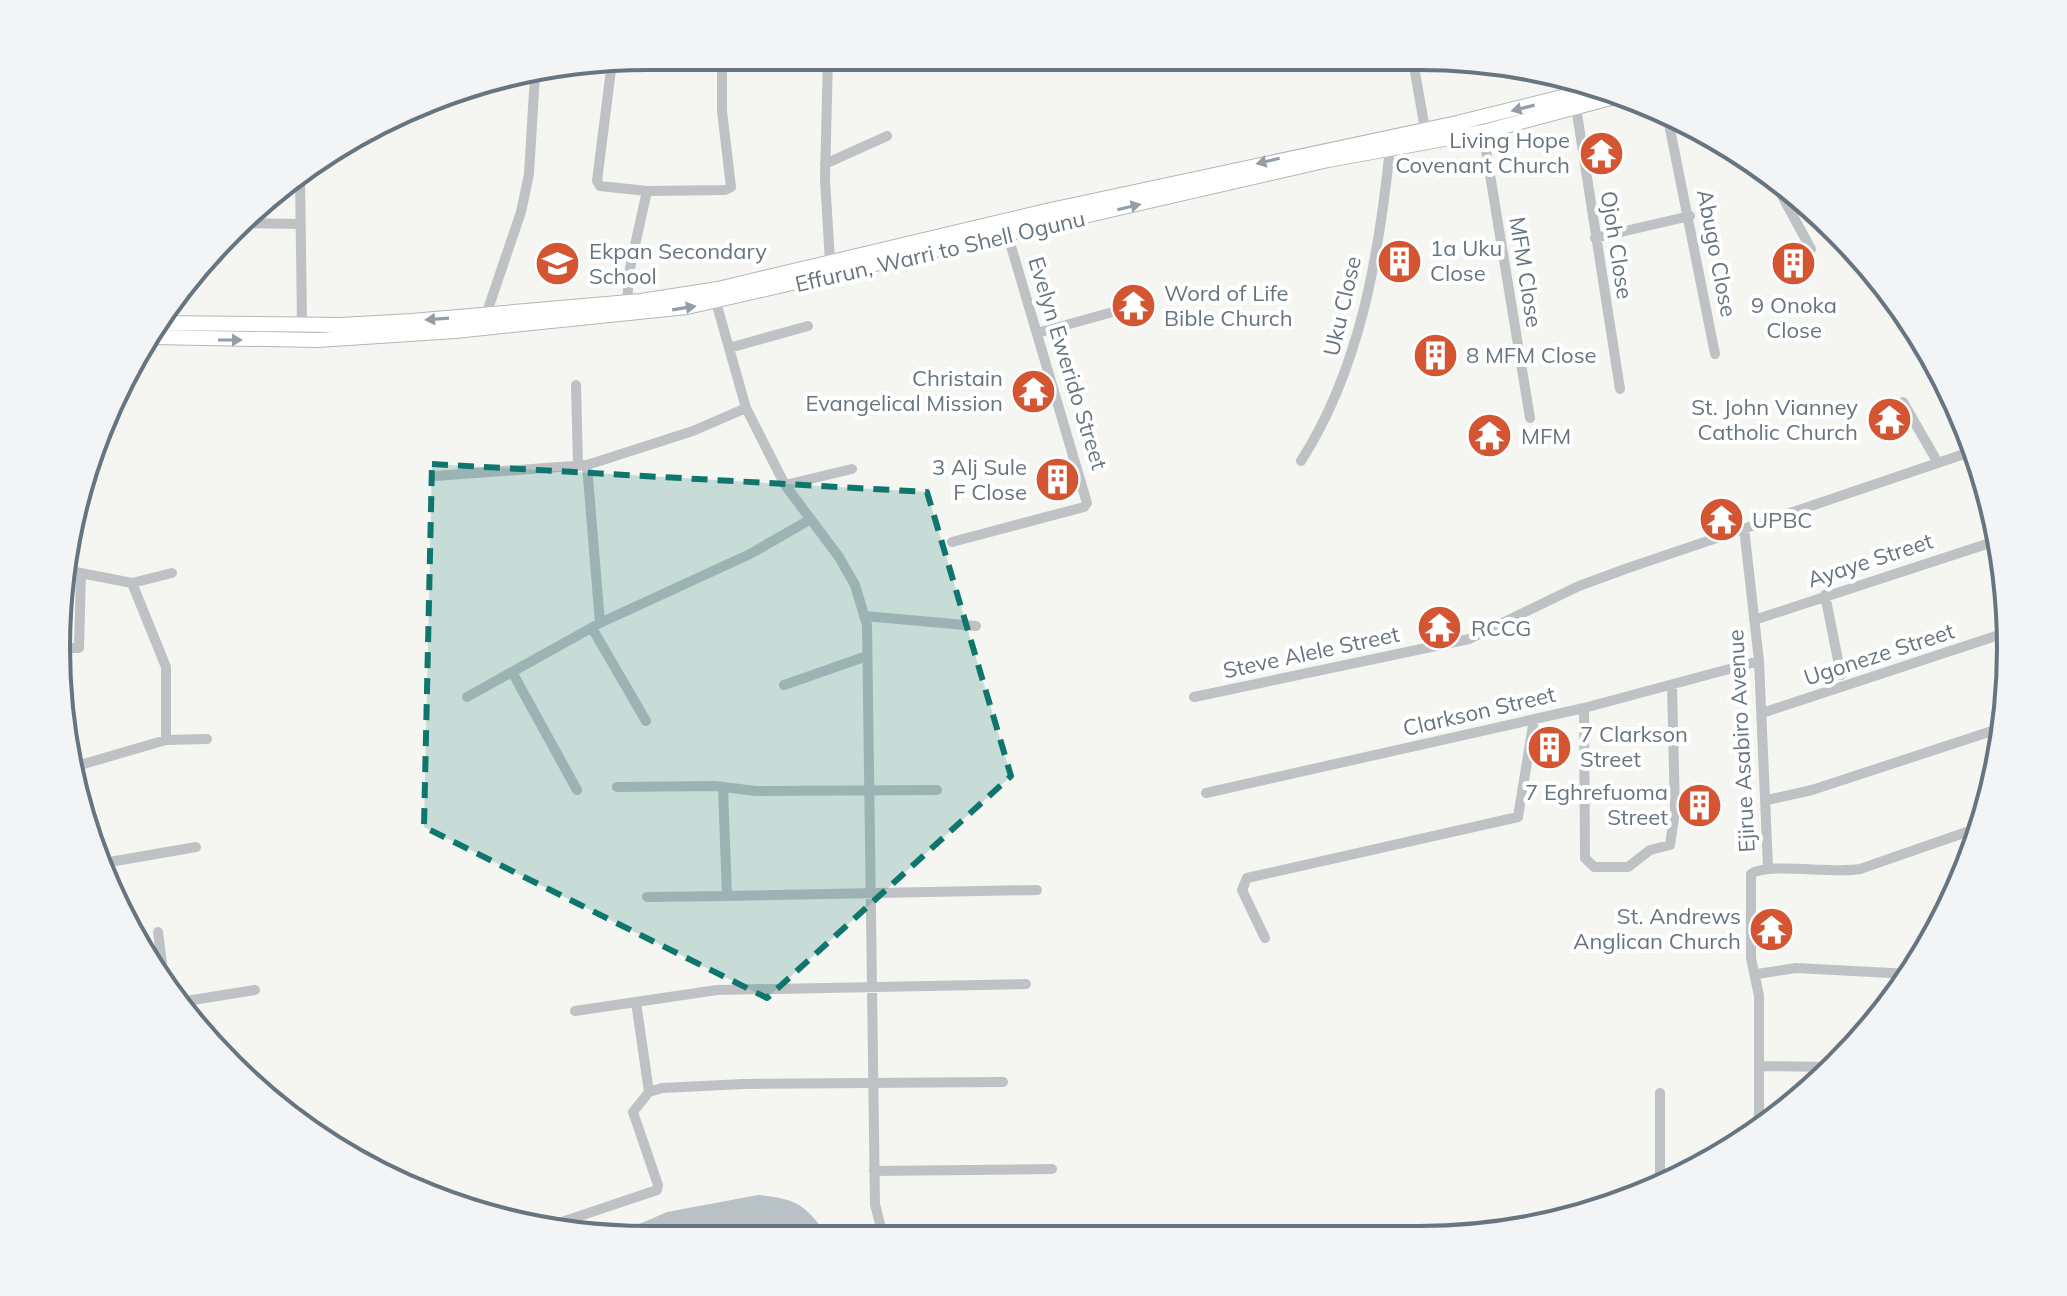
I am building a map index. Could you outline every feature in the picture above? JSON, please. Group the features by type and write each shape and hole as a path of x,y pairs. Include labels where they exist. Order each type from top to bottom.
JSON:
{"main road":[{"name":"Effurun, Warri to Shell Ogunu","path":"170,323 302,325 486,315 718,289 1046,211 1578,93"},
{"name":"Effurun, Warri to Shell Ogunu","path":"161,337 290,340 385,336 660,311 716,302 1390,148 1483,132 1602,100"},
{"path":"1046,211 1050,226"}],"street":[{"path":"611,71 597,181 600,186 647,191 731,187 722,111 722,70"},
{"path":"828,70 825,164 830,262"},
{"path":"1415,70 1425,129"},
{"path":"486,315 526,186 535,81"},
{"name":"Ojoh Close","path":"1576,107 1620,389"},
{"name":"Abugo Close","path":"1670,128 1715,354"},
{"name":"MFM Close","path":"1483,132 1530,418"},
{"path":"825,164 887,136"},
{"name":"Uku Close","path":"1301,461 1327,422 1351,365 1386,193 1390,148"},
{"path":"297,188 304,272 302,325"},
{"path":"627,301 630,268 647,191"},
{"path":"1784,200 1811,249"},
{"path":"1595,238 1690,216"},
{"path":"256,223 299,224"},
{"name":"Evelyn Ewerido Street","path":"952,542 1084,507 1087,503 1008,236"},
{"path":"716,302 746,408 785,485 855,585 864,616 874,1171 875,1204 880,1226"},
{"path":"1037,333 1120,310"},
{"path":"729,348 808,326"},
{"path":"576,385 596,626 646,721"},
{"path":"1903,402 1938,463"},
{"path":"435,476 582,465 693,431 746,408"},
{"name":"Steve Alele Street","path":"1194,697 1469,639 1579,586 1963,454"},
{"path":"785,485 852,469"},
{"path":"467,697 596,626 750,554 811,519"},
{"name":"Ejirue Asabiro Avenue","path":"1744,528 1759,661 1767,800 1768,867 1751,874 1749,883 1751,958 1757,974 1759,1115"},
{"name":"Ayaye Street","path":"1754,620 1987,544"},
{"path":"75,572 132,583 172,573"},
{"path":"70,648 79,648 81,573"},
{"path":"132,583 166,667 166,740"},
{"path":"1825,595 1841,675"},
{"path":"864,616 976,626"},
{"name":"Ugoneze Street","path":"1762,713 1997,636"},
{"path":"784,685 867,656"},
{"name":"Clarkson Street","path":"1206,793 1584,708 1759,661"},
{"path":"512,672 577,790"},
{"path":"1584,708 1585,858 1594,867 1628,867 1650,850 1670,845 1675,811 1672,686"},
{"path":"1265,938 1242,890 1247,878 1518,817 1534,719"},
{"path":"1767,800 1812,790 1991,731"},
{"path":"82,764 166,740 207,739"},
{"path":"617,787 937,790"},
{"path":"723,789 727,896"},
{"path":"1768,867 1842,872 1860,869 1967,832"},
{"path":"111,862 196,847"},
{"path":"647,897 1037,890"},
{"path":"158,932 162,960"},
{"path":"1757,974 1796,968 1897,973"},
{"path":"575,1011 717,990 1026,984"},
{"path":"189,1000 255,990"},
{"path":"636,1002 649,1092"},
{"path":"1760,1066 1817,1067"},
{"path":"567,1220 657,1190 658,1185 633,1112 649,1092 662,1088 743,1084 1003,1082"},
{"path":"1660,1093 1661,1172"},
{"path":"874,1171 1052,1169"}],"highlighted area":[{"path":"432,464 927,492 1011,776 767,998 424,827"}],"shaded area":[{"path":"758,1195 791,1201 806,1210 820,1226 635,1226 667,1212"}],"place":[{"name":"Living Hope Covenant Church","path":"1601,153"},
{"name":"1a Uku Close","path":"1399,261"},
{"name":"Ekpan Secondary School","path":"558,264"},
{"name":"9 Onoka Close","path":"1794,264"},
{"name":"Word of Life Bible Church","path":"1133,306"},
{"name":"8 MFM Close","path":"1435,355"},
{"name":"Christain Evangelical Mission","path":"1034,391"},
{"name":"St. John Vianney Catholic Church","path":"1889,420"},
{"name":"MFM","path":"1490,436"},
{"name":"3 Alj Sule F Close","path":"1058,480"},
{"name":"UPBC","path":"1721,520"},
{"name":"RCCG","path":"1440,628"},
{"name":"7 Clarkson Street","path":"1549,747"},
{"name":"7 Eghrefuoma Street","path":"1699,805"},
{"name":"St. Andrews Anglican Church","path":"1772,929"}]}
